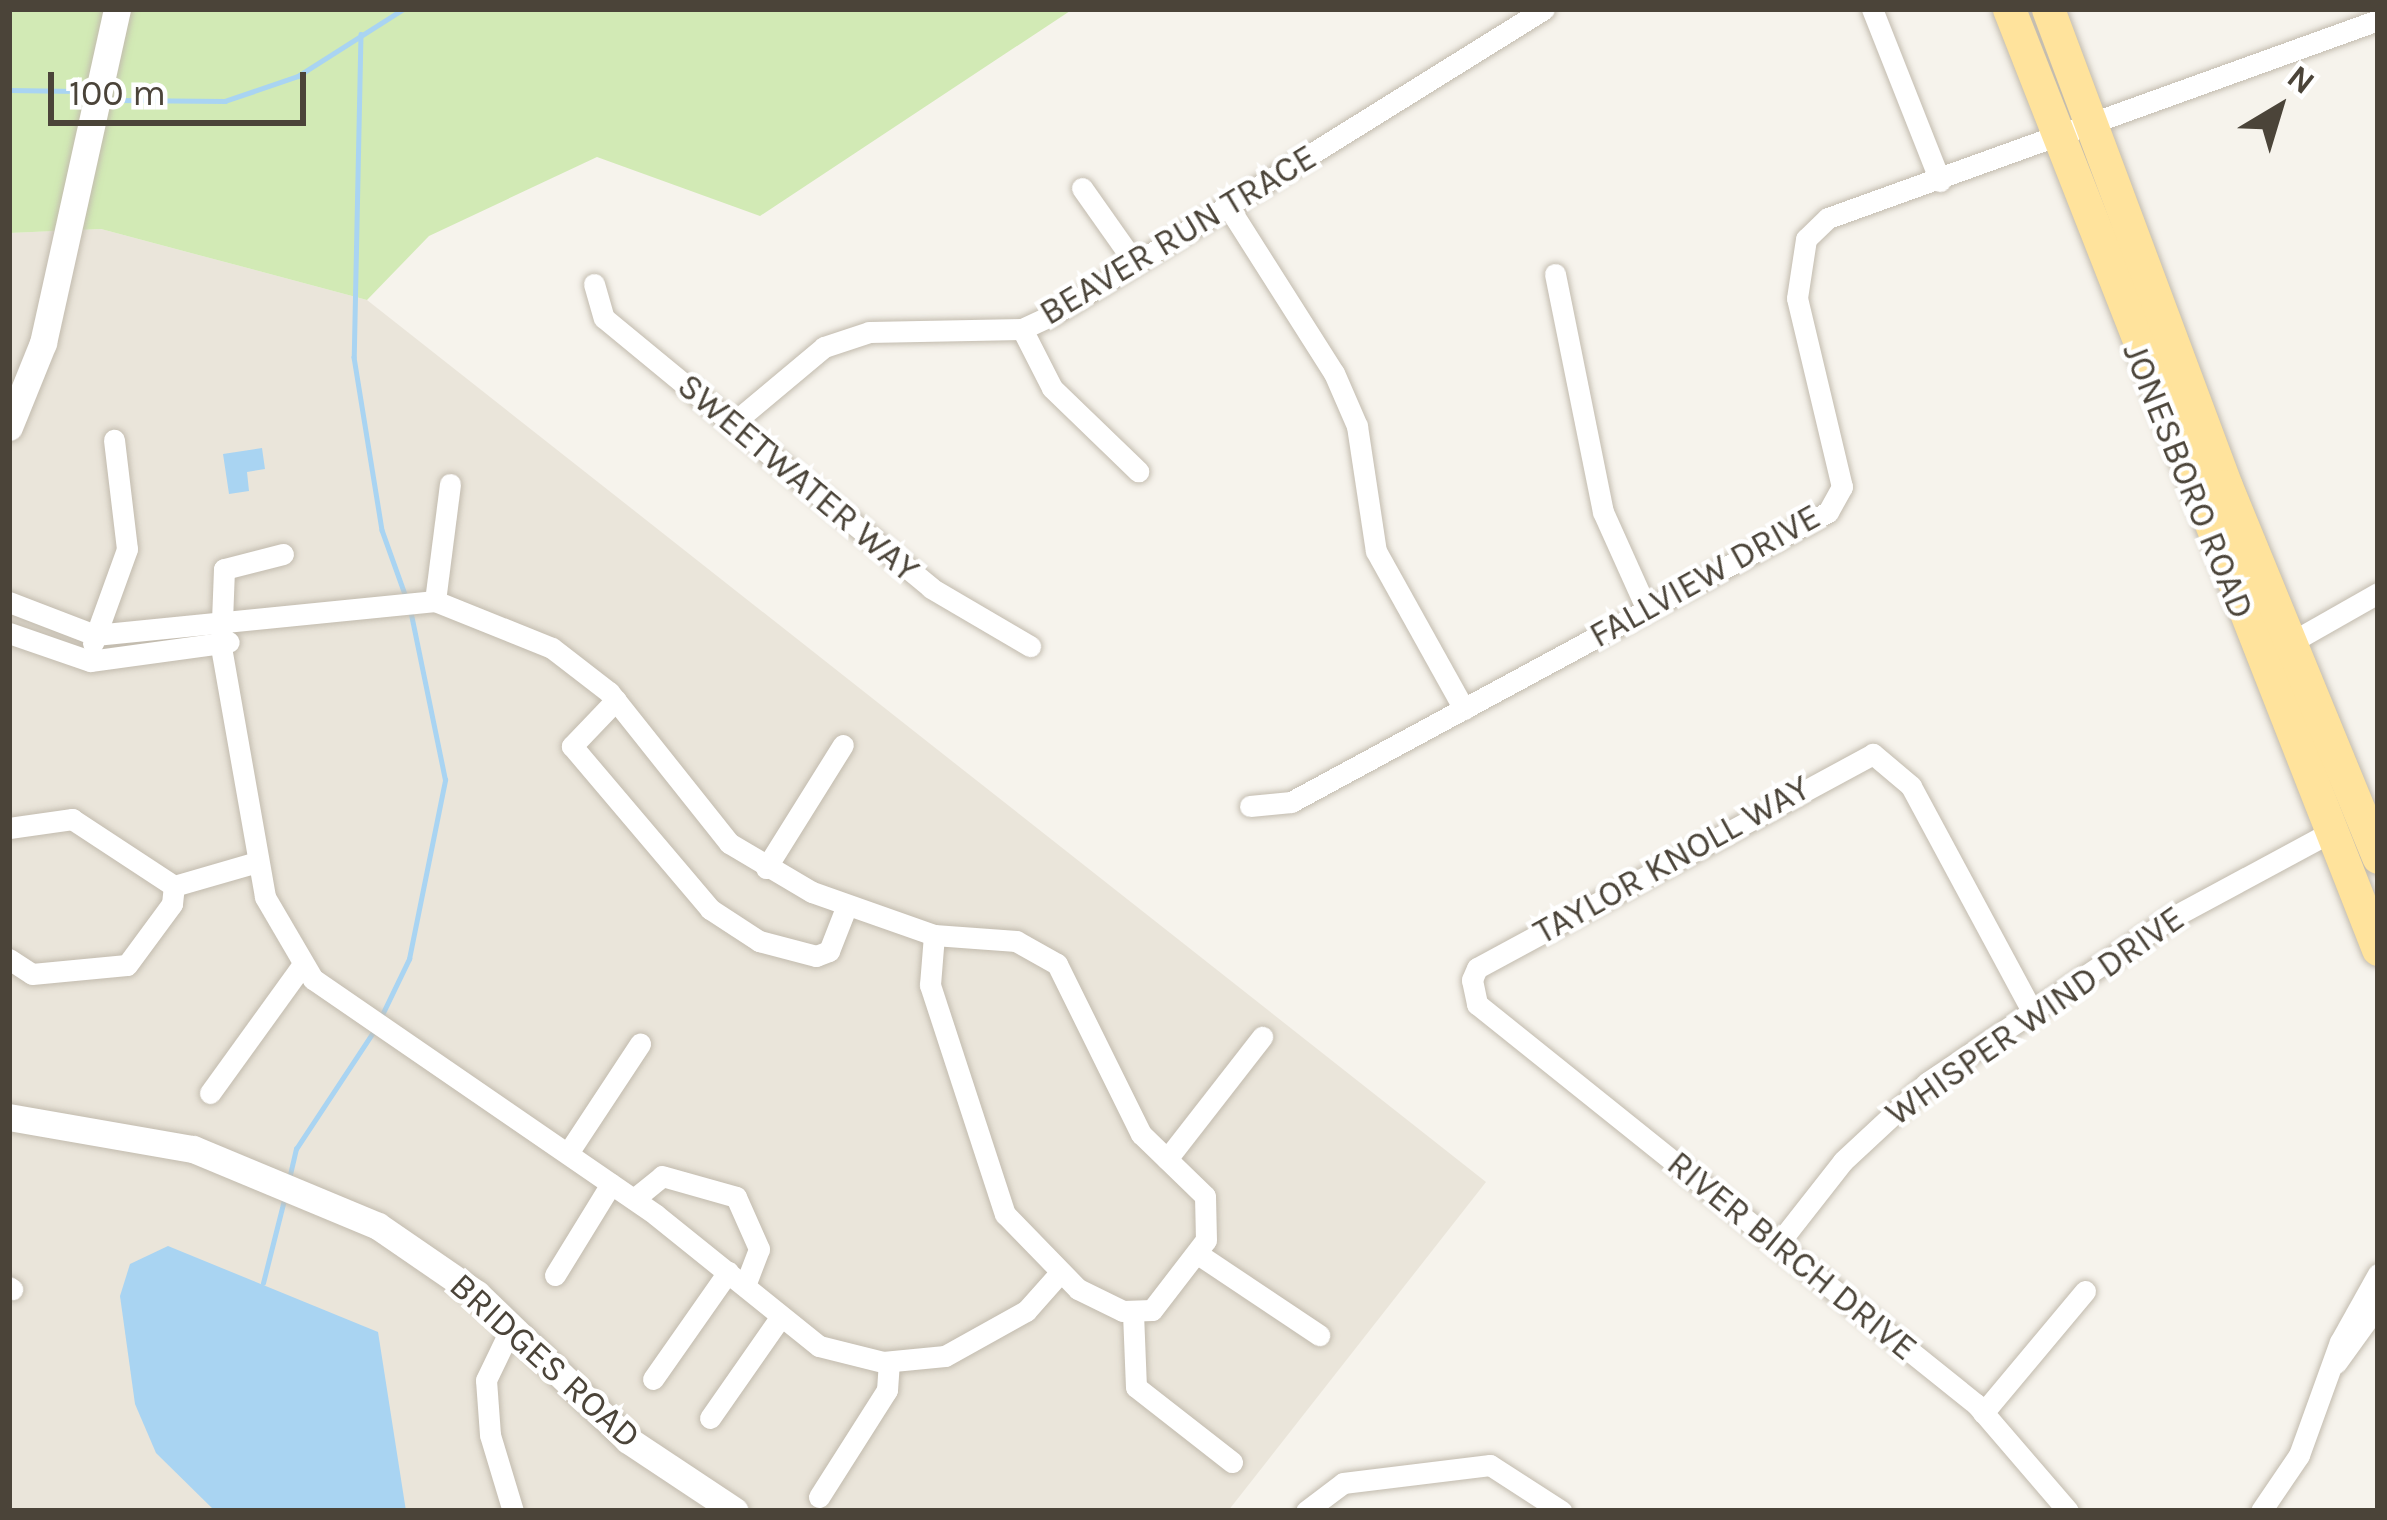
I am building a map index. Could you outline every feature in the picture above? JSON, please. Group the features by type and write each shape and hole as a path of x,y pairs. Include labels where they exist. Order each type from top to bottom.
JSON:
{"main road":[{"name":"JONESBORO ROAD","path":"2009,9 2378,949"},
{"name":"JONESBORO ROAD","path":"2048,9 2290,643 2378,857"}],"street":[{"path":"9,427 43,343 118,9"},
{"name":"BEAVER RUN TRACE","path":"732,424 824,347 869,332 1022,329 1231,211 1544,9"},
{"path":"1872,9 1940,181"},
{"name":"FALLVIEW DRIVE","path":"1250,806 1291,802 1828,512 1842,487 1810,370 1798,262 1828,218 2378,20"},
{"path":"1082,188 1136,263"},
{"path":"1231,211 1334,373 1357,427 1376,551 1464,709"},
{"path":"1555,274 1603,512 1647,610"},
{"name":"SWEETWATER WAY","path":"594,284 604,318 931,588 1030,646"},
{"path":"1022,329 1052,388 1138,471"},
{"path":"90,662 95,635 127,549 114,440"},
{"path":"435,601 450,484"},
{"path":"283,554 224,569 221,647 257,862 275,925 301,968 634,1199 819,1346 890,1362 965,1349 1034,1305 1058,1275"},
{"path":"2290,643 2378,593"},
{"path":"9,602 95,635 220,619 254,625 435,601 532,637 616,700 710,826 766,868 847,905 934,935 1016,941 1057,964 1141,1134 1208,1202 1212,1223 1198,1254 1159,1306 1132,1313 1058,1275 993,1191 930,986 934,935"},
{"path":"9,633 90,662 221,647 254,625"},
{"path":"616,700 572,746 710,909 740,932 816,956 829,951 847,905"},
{"path":"766,868 843,745"},
{"name":"TAYLOR KNOLL WAY","path":"1497,1021 1478,1004 1478,968 1815,780 1873,754 1896,766 1915,793 2032,1011"},
{"path":"9,828 72,820 173,886 257,862"},
{"name":"WHISPER WIND DRIVE","path":"1778,1244 1888,1114 2032,1011 2248,872 2329,833"},
{"path":"9,958 42,974 128,965 172,904 173,886"},
{"path":"210,1093 301,968"},
{"name":"RIVER BIRCH DRIVE","path":"1497,1021 1983,1413 2064,1510"},
{"path":"1167,1159 1262,1037"},
{"path":"568,1153 640,1044"},
{"name":"BRIDGES ROAD","path":"9,1117 193,1149 288,1181 378,1226 512,1326 628,1440 735,1511"},
{"path":"634,1199 662,1176 736,1197 759,1249 652,1379"},
{"path":"555,1275 611,1184"},
{"path":"1198,1254 1319,1335"},
{"path":"2261,1511 2299,1455 2378,1274"},
{"path":"1983,1413 2085,1291"},
{"path":"2336,1363 2378,1305"},
{"path":"1132,1313 1136,1388 1232,1462"},
{"path":"710,1418 779,1318"},
{"path":"512,1326 486,1380 490,1435 513,1511"},
{"path":"819,1497 887,1390 890,1362"},
{"path":"1306,1511 1342,1483 1490,1465 1562,1511"}],"shaded area":[{"path":"101,229 367,300 1486,1182 1228,1511 9,1511 9,233"}],"green space":[{"path":"9,9 1073,9 760,216 597,157 429,236 367,300 101,229 9,233"}],"water":[{"path":"262,448 265,469 247,472 249,491 229,494 223,454"},
{"path":"168,1246 378,1332 406,1511 215,1511 156,1453 135,1404 120,1296 130,1264"}],"waterway":[{"path":"119,100 225,101 298,76 403,9"},
{"path":"361,34 354,357 382,530 406,597"},
{"path":"9,90 78,91"},
{"path":"380,1019 409,959 445,780 411,614"},
{"path":"289,1179 296,1149 375,1029"},
{"path":"263,1283 285,1196"}]}
